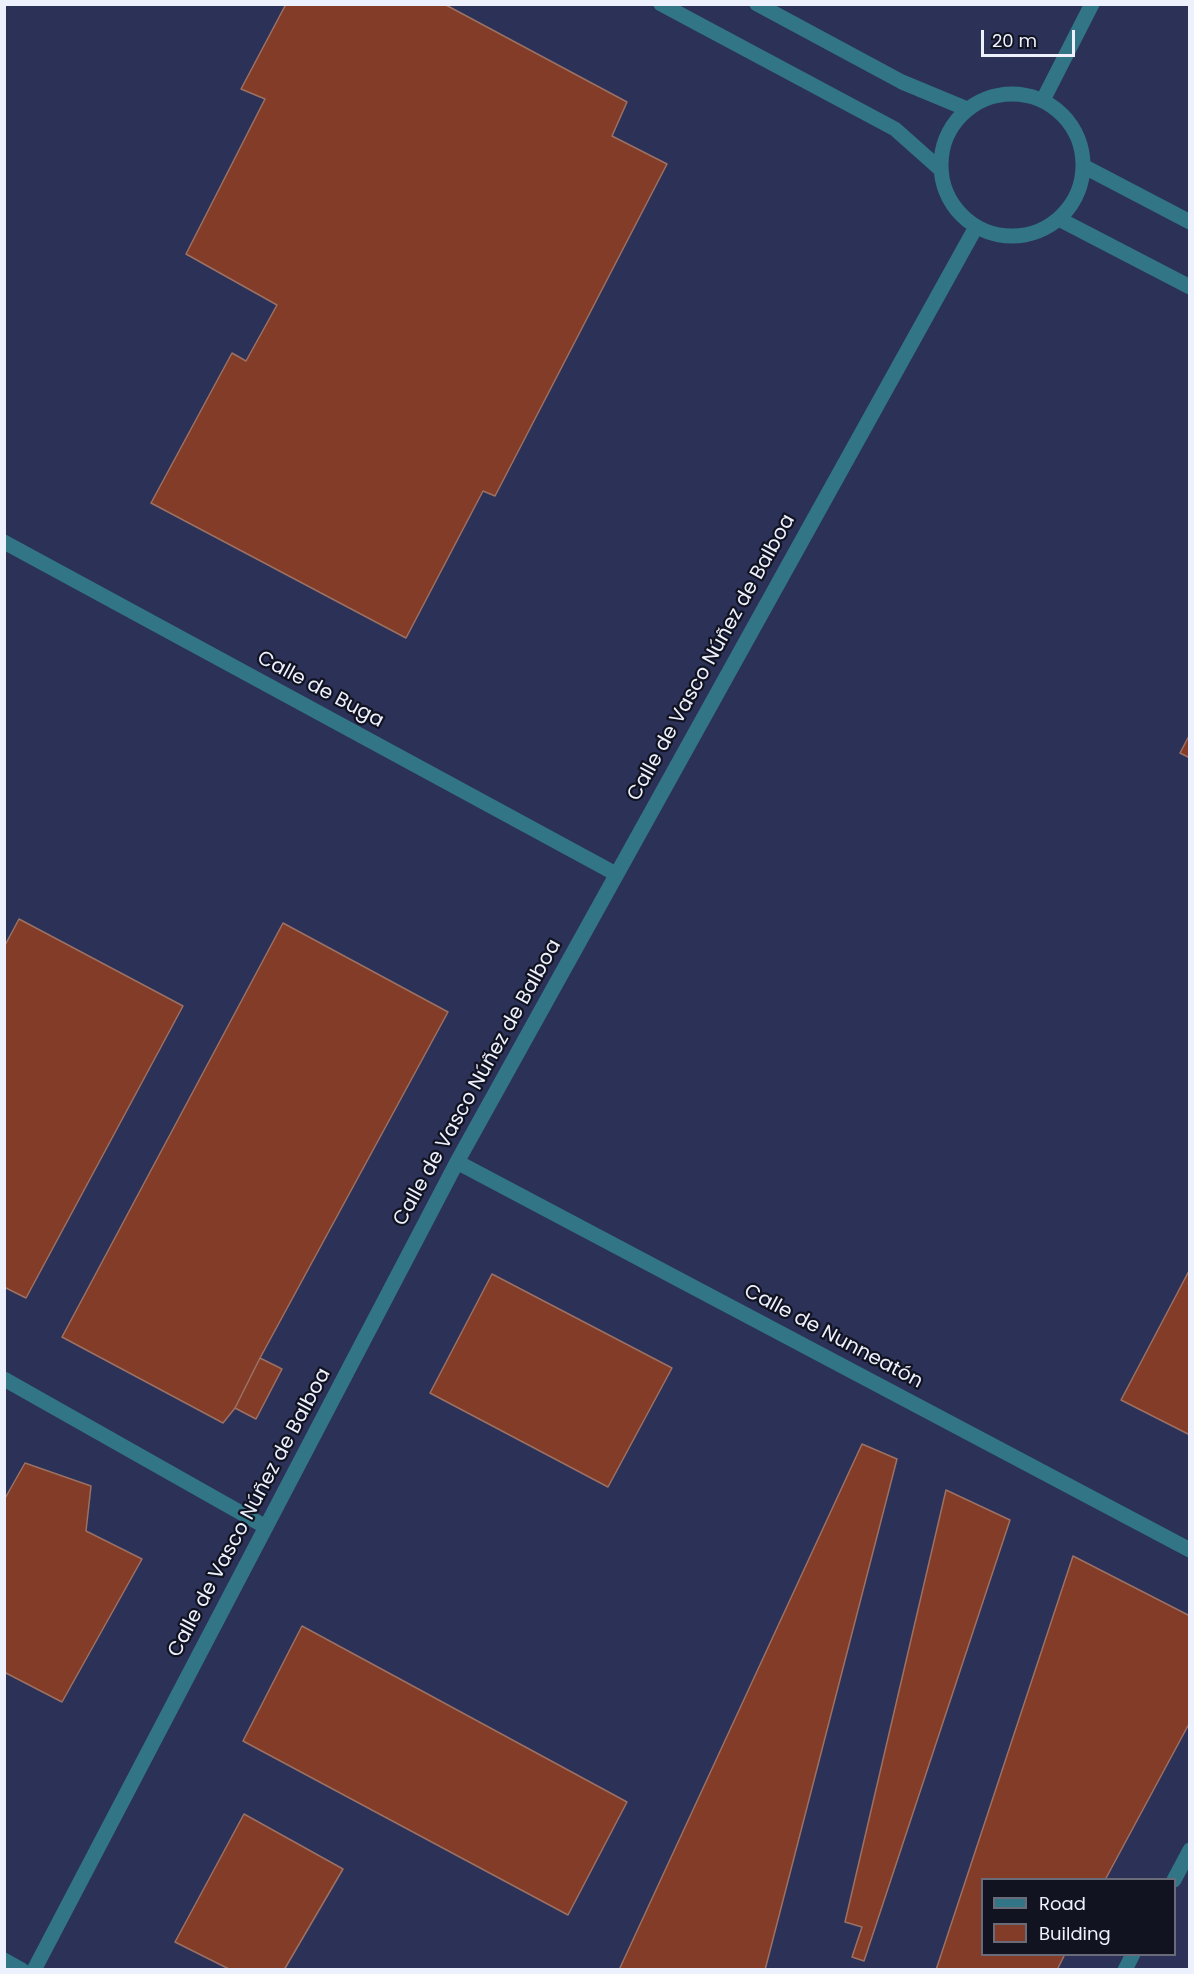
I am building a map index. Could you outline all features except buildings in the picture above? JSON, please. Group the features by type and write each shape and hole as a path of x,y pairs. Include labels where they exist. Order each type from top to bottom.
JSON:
{"street":[{"path":"661,4 895,129 940,169"},
{"path":"757,4 902,82 967,109"},
{"path":"1043,100 1092,4"},
{"path":"1004,93 1024,94 1043,100 1060,111 1073,127 1081,146 1083,166 1080,185 1072,203 1059,219 1040,230 1019,236 997,235 976,226 958,212 946,192 940,169 943,147 952,126 967,109 984,98 1004,93"},
{"path":"1083,166 1190,222"},
{"path":"1059,219 1190,287"},
{"name":"Calle de Vasco Núñez de Balboa","path":"34,1970 457,1162 976,226"},
{"name":"Calle de Buga","path":"4,542 616,874"},
{"name":"Calle de Nunneatón","path":"457,1162 1190,1550"},
{"path":"4,1379 266,1527"},
{"path":"1174,1878 1190,1850"},
{"path":"1125,1970 1132,1956"},
{"path":"4,1960 22,1970"}],"shaded area":[{"path":"5,5 1189,5 1189,1969 5,1970"}]}
